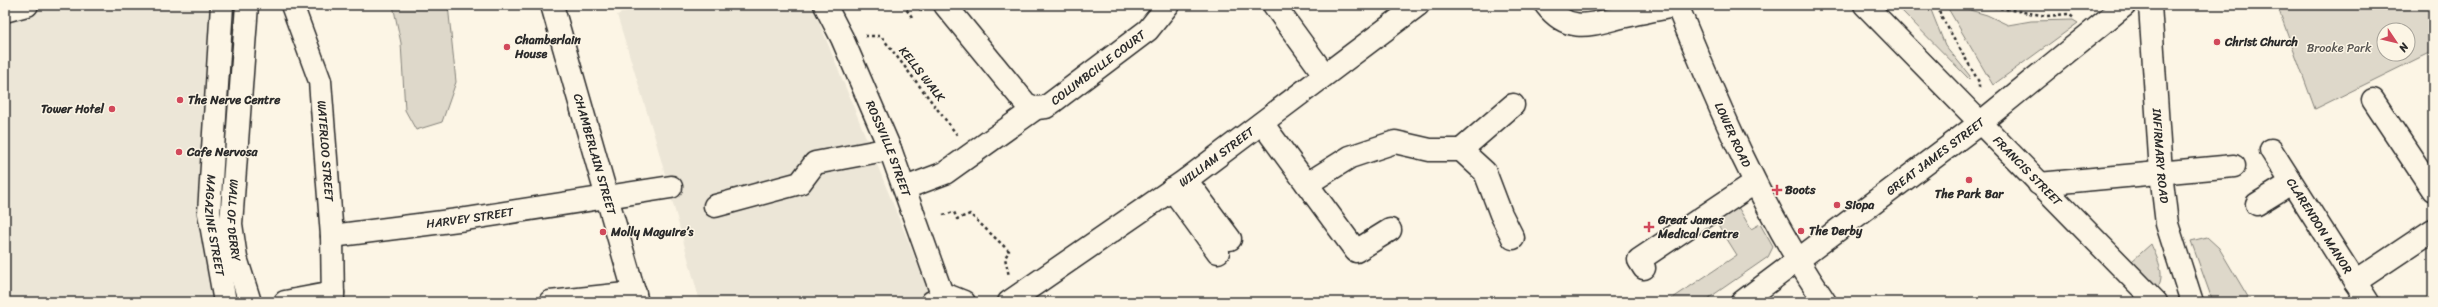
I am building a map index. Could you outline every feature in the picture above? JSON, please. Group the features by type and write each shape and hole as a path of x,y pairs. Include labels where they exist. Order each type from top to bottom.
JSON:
{"street":[{"path":"5,11 27,5"},
{"name":"MAGAZINE STREET","path":"222,5 209,213 225,302"},
{"name":"WALL OF DERRY","path":"248,5 231,224 236,258 248,297"},
{"name":"WATERLOO STREET","path":"292,5 320,81 332,236 333,297"},
{"name":"CHAMBERLAIN STREET","path":"552,5 636,297"},
{"name":"ROSSVILLE STREET","path":"825,5 842,38 890,149 905,188 937,299"},
{"name":"COLUMBCILLE COURT","path":"945,5 1026,104 1036,108 1046,107 1148,30 1168,5"},
{"path":"1274,5 1324,74"},
{"name":"WILLIAM STREET","path":"1011,301 1179,185 1262,123 1324,74 1418,5"},
{"name":"LOWER ROAD","path":"1546,5 1555,16 1573,25 1589,26 1678,5 1736,147 1754,183 1797,260 1825,302"},
{"name":"FRANCIS STREET","path":"1865,5 2156,302"},
{"name":"GREAT JAMES STREET","path":"1742,302 1980,123 2126,5"},
{"name":"INFIRMARY ROAD","path":"2150,5 2161,173 2167,224 2192,302"},
{"path":"2373,100 2433,190"},
{"path":"1307,184 1350,158 1395,142 1430,150 1461,150 1513,105"},
{"path":"905,188 946,173 1036,108"},
{"path":"1262,123 1356,251 1390,230"},
{"path":"715,206 800,183 815,163 890,149"},
{"path":"1461,150 1485,172 1501,214 1514,238"},
{"name":"CLARENDON MANOR","path":"2271,150 2368,302"},
{"path":"2039,184 2234,166"},
{"path":"1644,268 1639,260 1689,232 1754,183"},
{"path":"2257,204 2291,183"},
{"path":"1179,185 1224,245"},
{"name":"HARVEY STREET","path":"332,236 466,219 606,196 672,187"},
{"path":"2354,282 2433,230"},
{"path":"285,302 333,297"},
{"path":"550,302 636,297"},
{"path":"937,299 954,297 964,302"}],"path":[{"path":"903,5 912,17"},
{"path":"1939,5 1940,14 1946,26 1979,82 1980,123"},
{"path":"1982,5 2047,16 2068,14 2096,29"},
{"name":"KELLS WALK","path":"842,38 876,34 881,36 972,154"},
{"path":"943,215 954,212 957,219 970,214 1009,251 1005,258 1011,301"}],"shaded area":[{"path":"5,5 230,5 220,190 226,260 238,302 5,302"},
{"path":"641,5 812,5 933,302 700,302 655,138 617,15"}],"green space":[{"path":"393,5 448,5 456,82 442,122 416,130 405,110 401,43"},
{"path":"1901,5 1929,5 1945,45 1970,76 1969,79 1899,8"},
{"path":"1946,5 1967,5 1970,10 1987,15 2008,25 2031,21 2073,20 2078,23 1993,85"},
{"name":"Brooke Park","path":"2277,5 2433,5 2433,51 2416,59 2416,22 2376,22 2376,62 2411,62 2315,109"},
{"path":"1738,207 1751,229 1760,224 1773,247 1768,257 1703,302 1667,302 1737,255 1715,220"},
{"path":"2207,237 2219,248 2251,302 2213,302 2191,241"},
{"path":"2151,244 2158,260 2161,272 2160,283 2157,288 2132,261"}],"place":[{"name":"Christ Church","path":"2217,42"},
{"name":"Chamberlain House","path":"507,47"},
{"name":"The Nerve Centre","path":"180,100"},
{"name":"Tower Hotel","path":"112,109"},
{"name":"Cafe Nervosa","path":"179,152"},
{"name":"The Park Bar","path":"1969,180"},
{"name":"Boots","path":"1777,190"},
{"name":"Siopa","path":"1837,205"},
{"name":"Great James Medical Centre","path":"1649,227"},
{"name":"The Derby","path":"1801,231"},
{"name":"Molly Maguire’s","path":"603,232"}]}
